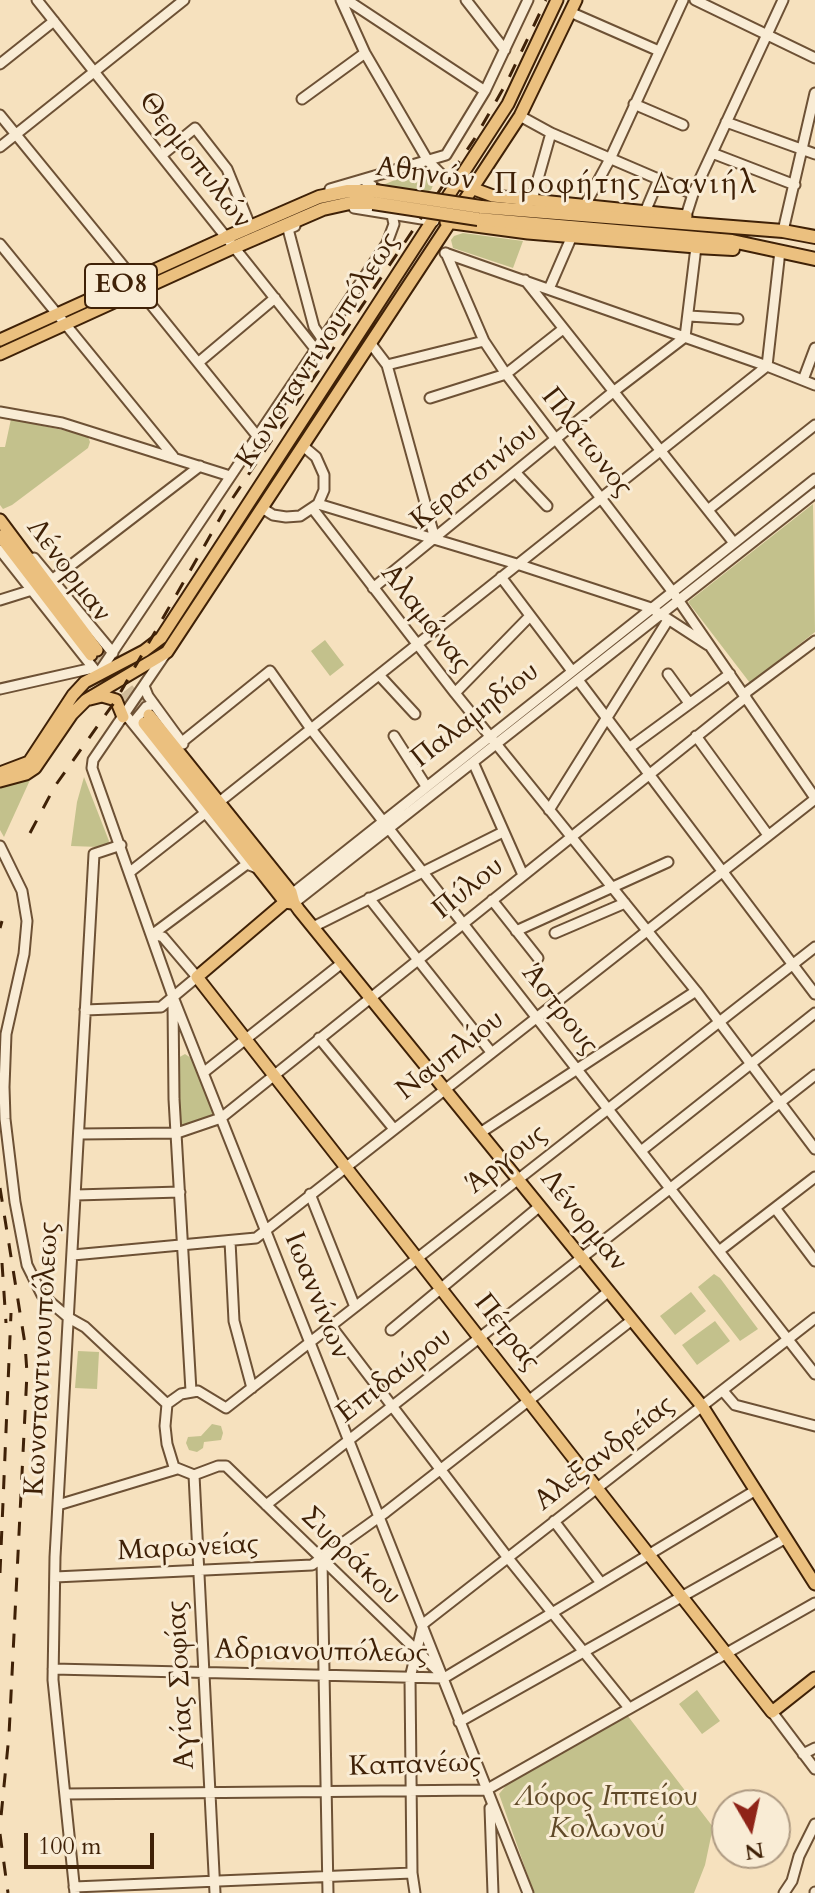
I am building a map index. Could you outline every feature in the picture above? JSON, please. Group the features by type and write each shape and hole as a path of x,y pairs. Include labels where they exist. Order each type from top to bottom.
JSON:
{"highway":[{"name":"Αθηνών","path":"233,240 319,197 357,190 662,229 815,259"},
{"path":"686,216 750,229"},
{"name":"Αθηνών","path":"662,229 750,229 815,237"},
{"path":"696,247 780,251"}],"main road":[{"name":"Κωνσταντινουπόλεως","path":"96,671 144,651 161,638 508,104 557,0"},
{"name":"Κωνσταντινουπόλεως","path":"0,781 26,774 35,768 72,714 86,700 167,652 371,344 440,251 451,223 520,116 573,6"},
{"name":"Αθηνών","path":"458,183 493,196 686,216"},
{"name":"Αθηνών","path":"434,221 696,247"},
{"name":"ΕΟ8","path":"0,340 61,319 233,240"},
{"name":"ΕΟ8","path":"0,354 61,319"},
{"name":"Λένορμαν","path":"0,519 94,653 0,536"},
{"path":"0,773 29,762 73,695 96,671"},
{"path":"86,700 102,696 112,698 119,703 124,715"},
{"name":"Λένορμαν","path":"145,717 260,854 290,899 702,1406 815,1584"},
{"name":"Λένορμαν","path":"145,717 259,869 290,899"},
{"name":"Παλαμηδίου","path":"197,977 290,899"},
{"name":"Πέτρας","path":"197,977 772,1712"},
{"path":"772,1712 815,1678"}],"street":[{"name":"Θερμοπυλών","path":"37,0 233,240 316,350"},
{"path":"0,147 184,0"},
{"path":"466,0 505,50"},
{"path":"233,240 236,230 317,193 446,155 485,91 528,0"},
{"path":"585,205 610,159 683,0"},
{"path":"695,0 815,58"},
{"path":"686,216 693,194 783,0"},
{"path":"349,3 485,91"},
{"path":"349,3 365,53 428,161 443,176 458,183"},
{"path":"573,6 659,51"},
{"path":"0,64 54,21"},
{"path":"302,99 365,53"},
{"path":"783,231 815,93"},
{"path":"634,104 683,125"},
{"path":"0,115 258,437"},
{"path":"520,116 551,133 693,194"},
{"path":"726,122 815,154"},
{"path":"162,155 195,128 227,169 249,223"},
{"path":"532,200 551,133"},
{"path":"712,153 795,185"},
{"path":"645,212 659,179"},
{"name":"Κωνσταντινουπόλεως","path":"96,671 113,653 387,243 393,230 394,216 387,198 364,180"},
{"path":"323,340 314,327 288,229 342,209 370,209 394,216 434,221"},
{"path":"549,289 572,236"},
{"path":"0,244 173,456"},
{"path":"685,337 696,247"},
{"path":"440,251 815,385"},
{"name":"Πλάτωνος","path":"440,251 484,341 506,374 675,596 815,798"},
{"path":"223,799 767,366 780,251"},
{"path":"525,280 734,543"},
{"path":"199,362 275,298"},
{"path":"689,316 738,319"},
{"path":"430,398 506,374 563,329"},
{"name":"Κερατσινίου","path":"373,588 685,337"},
{"path":"387,365 484,341"},
{"path":"371,344 387,365 435,539"},
{"path":"803,380 815,348"},
{"path":"0,412 62,423 230,476"},
{"path":"709,509 815,425"},
{"path":"262,508 273,515 286,517 300,516 316,506 324,490 324,475 316,457 303,446"},
{"path":"53,579 200,466"},
{"path":"516,473 547,506"},
{"path":"811,482 815,495"},
{"name":"Παλαμηδίου","path":"575,675 664,617 675,596 734,543 811,482"},
{"name":"Παλαμηδίου","path":"386,824 426,786 492,740 575,675 651,608 675,596 815,495"},
{"name":"Πλάτωνος","path":"316,506 435,539 651,608 712,647"},
{"name":"Αλαμάνας","path":"316,506 417,645 696,991 815,1149"},
{"path":"0,519 113,653"},
{"path":"0,550 96,671 0,689"},
{"path":"501,577 815,994"},
{"path":"0,600 32,590"},
{"path":"455,693 530,616"},
{"path":"549,810 664,617"},
{"name":"Πύλου","path":"221,1118 745,695 813,645"},
{"name":"Κωνσταντινουπόλεως","path":"124,715 167,652"},
{"name":"Άστρους","path":"182,742 270,671 311,729 815,1374"},
{"path":"668,674 689,703"},
{"path":"629,748 730,674"},
{"path":"379,675 415,714"},
{"path":"144,686 145,717 205,813 247,864 153,934"},
{"path":"124,715 145,717 182,742 185,751 258,842 260,854"},
{"name":"Ιωαννίνων","path":"124,715 92,763 173,997 528,1893"},
{"path":"394,736 426,786"},
{"path":"696,736 768,835"},
{"name":"Παλαμηδίου","path":"290,899 386,824 473,762 492,740"},
{"path":"473,762 523,875"},
{"name":"Ναυπλίου","path":"73,1255 256,1238 815,798"},
{"path":"130,872 205,813"},
{"path":"313,927 503,832"},
{"name":"Κωνσταντινουπόλεως","path":"74,1890 53,1669 58,1505 94,854 121,845"},
{"path":"0,846 22,891 27,921 26,944 5,1047 5,1119 15,1202 31,1276 42,1295 85,1327 167,1404 167,1444 172,1463 177,1469 194,1475"},
{"path":"516,931 668,862"},
{"name":"Λένορμαν","path":"247,864 259,869"},
{"path":"369,898 491,1052"},
{"path":"492,900 538,958"},
{"path":"555,933 625,903"},
{"name":"Πέτρας","path":"153,934 163,937 197,977"},
{"name":"Άργους","path":"191,1391 205,1393 226,1408 815,947"},
{"path":"203,1073 342,963"},
{"name":"Παλαμηδίου","path":"173,997 197,977"},
{"path":"480,1133 696,991"},
{"path":"85,1010 161,1007 173,997"},
{"path":"167,1404 191,1391 173,997"},
{"path":"641,1151 815,1013"},
{"path":"319,1038 394,1129"},
{"path":"174,1053 187,1048 194,1050"},
{"name":"Επιδαύρου","path":"266,1505 815,1075"},
{"path":"80,1134 177,1133 221,1118"},
{"path":"719,1251 815,1177"},
{"path":"76,1195 180,1192"},
{"path":"310,1194 355,1307"},
{"path":"391,1330 540,1206"},
{"path":"775,1208 813,1254"},
{"path":"230,1241 234,1321 252,1388"},
{"path":"526,1359 609,1291"},
{"name":"Αλεξανδρείας","path":"423,1624 815,1318"},
{"path":"328,1893 322,1560 632,1320"},
{"path":"331,1326 508,1558 629,1708"},
{"path":"723,1391 735,1405 815,1426"},
{"name":"Συρράκου","path":"194,1475 226,1466 444,1678"},
{"path":"58,1505 177,1469"},
{"name":"Αγίας Σοφίας","path":"194,1475 215,1893"},
{"path":"444,1678 756,1490"},
{"path":"554,1521 601,1583"},
{"path":"459,1722 786,1538"},
{"name":"Μαρωνείας","path":"55,1577 312,1565 322,1560"},
{"name":"Καπανέως","path":"65,1794 486,1790 815,1603"},
{"path":"415,1893 412,1873 410,1678 423,1624"},
{"name":"Αδριανουπόλεως","path":"53,1669 444,1678"},
{"name":"Πέτρας","path":"772,1712 815,1769"},
{"path":"803,1754 815,1748"},
{"path":"490,1801 493,1893"},
{"path":"784,1893 815,1824"},
{"path":"74,1890 412,1873"}],"green space":[{"path":"423,168 435,180 431,190 426,192 383,185"},
{"path":"463,233 523,241 513,268 453,248 451,240"},
{"path":"11,419 81,434 88,437 90,442 88,448 3,509 0,505 0,447 5,447"},
{"path":"813,504 815,632 750,683 688,602"},
{"path":"325,640 344,665 330,676 311,651"},
{"path":"84,777 109,841 99,847 71,846"},
{"path":"30,780 4,837 0,830 0,787"},
{"path":"185,1054 191,1058 215,1116 180,1128 178,1058"},
{"path":"714,1274 758,1329 740,1341 698,1287"},
{"path":"691,1292 706,1311 675,1335 660,1316"},
{"path":"715,1321 730,1341 697,1365 682,1345"},
{"path":"78,1351 99,1352 97,1389 75,1388"},
{"path":"212,1424 221,1426 221,1440 204,1442 203,1448 197,1452 189,1450 186,1443 188,1437 201,1436"},
{"path":"697,1690 720,1721 702,1734 679,1704"},
{"name":"Λόφος Ιππείου Κολωνού","path":"627,1715 711,1824 705,1865 694,1893 534,1893 499,1794 509,1782"}],"tunnel":[{"path":"97,650 149,715"},
{"path":"91,655 144,723"}],"railway":[{"path":"30,833 55,786 116,700 226,508 475,138 507,82 546,0"},
{"path":"0,928 2,921"},
{"path":"0,1188 27,1373 9,1735 0,1827"},
{"path":"2,1263 6,1323"},
{"path":"0,1573 11,1313"},
{"path":"0,1834 8,1893"}],"district":[{"name":"Προφήτης Δανιήλ","path":"626,186"}]}
